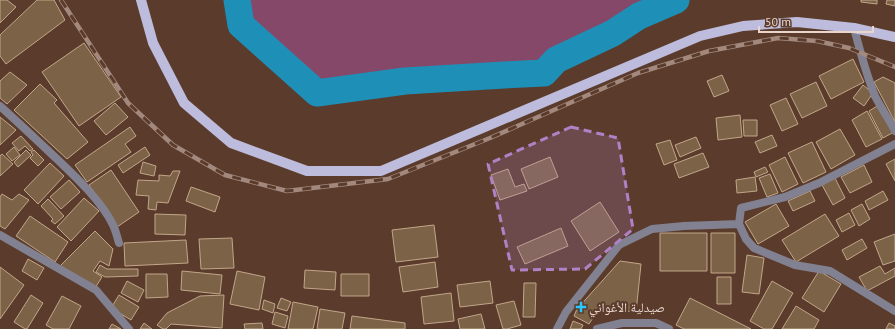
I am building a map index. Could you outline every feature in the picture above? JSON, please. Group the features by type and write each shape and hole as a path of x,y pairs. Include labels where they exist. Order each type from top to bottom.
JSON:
{"main road":[{"path":"141,0 153,43 184,103 231,143 307,171 381,171 700,36 743,26 797,22 854,28 895,37"}],"street":[{"path":"854,28 864,67 876,97 895,131"},
{"path":"0,106 29,132 92,194 113,225 119,243"},
{"path":"895,144 785,197 741,208 739,224 746,239 754,248 795,265 830,271 895,311"},
{"path":"557,329 566,312 619,245 652,228 739,224"},
{"path":"0,235 96,290 128,329"},
{"path":"597,329 622,323 656,323 669,329"}],"highlighted area":[{"path":"571,127 618,138 633,229 585,269 512,270 488,164"}],"shaded area":[{"path":"237,0 682,0 613,33 544,73 317,93 241,25"}],"building":[{"path":"0,0 7,0 16,7 0,23"},
{"path":"37,0 54,0 65,20 6,64 0,56 0,35"},
{"path":"861,0 877,0 877,4 861,2"},
{"path":"887,0 895,0 895,6 886,4"},
{"path":"84,43 121,97 79,126 42,72"},
{"path":"853,59 864,82 831,99 819,76"},
{"path":"10,72 27,85 7,104 0,98 0,81"},
{"path":"722,75 729,91 714,97 707,81"},
{"path":"883,77 895,83 895,122 874,82"},
{"path":"816,82 827,106 802,118 790,94"},
{"path":"40,84 57,100 54,103 88,142 67,159 14,110"},
{"path":"863,85 873,93 864,106 853,98"},
{"path":"786,98 798,124 782,131 770,105"},
{"path":"115,103 128,117 106,135 94,121"},
{"path":"879,105 894,132 883,138 869,111"},
{"path":"867,111 882,139 866,147 852,120"},
{"path":"740,115 742,137 718,140 716,118"},
{"path":"0,117 16,130 0,145"},
{"path":"743,120 757,120 757,136 744,136"},
{"path":"130,127 136,136 125,144 131,152 87,182 75,165"},
{"path":"840,129 855,155 831,169 816,142"},
{"path":"772,135 777,146 760,153 755,142"},
{"path":"21,136 33,149 30,151 25,146 19,151 12,143"},
{"path":"696,137 701,148 680,157 675,145"},
{"path":"670,140 677,160 664,165 656,144"},
{"path":"812,142 826,172 803,183 788,153"},
{"path":"14,147 20,155 12,161 6,154"},
{"path":"145,147 150,155 123,173 118,165"},
{"path":"26,150 31,155 18,167 14,162"},
{"path":"34,150 44,160 38,166 30,158 33,155 31,152"},
{"path":"703,153 709,167 679,178 674,164"},
{"path":"2,154 13,164 0,176 0,156"},
{"path":"550,157 558,177 529,189 521,169"},
{"path":"785,157 798,184 782,192 769,165"},
{"path":"895,159 895,181 886,164"},
{"path":"143,162 156,166 154,176 140,173"},
{"path":"50,163 64,176 38,204 24,190"},
{"path":"864,165 872,182 850,193 841,177"},
{"path":"765,167 768,172 756,177 754,172"},
{"path":"508,169 515,187 524,184 527,191 500,200 491,175"},
{"path":"111,170 139,212 117,227 89,185"},
{"path":"173,171 180,171 168,203 157,202 156,210 148,209 149,196 136,195 138,180 159,181 159,175 170,176"},
{"path":"770,174 778,193 767,197 759,178"},
{"path":"755,177 757,191 737,193 736,180"},
{"path":"835,178 845,198 833,205 822,185"},
{"path":"69,180 80,192 61,209 50,197"},
{"path":"191,187 220,197 215,212 186,201"},
{"path":"810,191 815,201 793,211 788,201"},
{"path":"883,191 888,200 869,210 865,201"},
{"path":"2,194 12,200 19,194 29,200 5,229 0,226 0,197"},
{"path":"84,198 99,211 71,241 57,227"},
{"path":"48,199 64,216 55,224 51,221 53,219 41,206"},
{"path":"600,202 619,232 590,251 571,221"},
{"path":"776,204 789,226 758,244 745,222"},
{"path":"862,204 870,219 859,226 851,210"},
{"path":"849,213 855,225 842,232 836,220"},
{"path":"155,214 186,215 185,235 155,234"},
{"path":"825,214 839,236 796,262 782,240"},
{"path":"30,216 68,242 55,262 16,236"},
{"path":"434,225 438,257 396,262 392,230"},
{"path":"561,228 568,246 525,264 517,247"},
{"path":"95,231 113,249 109,266 100,261 93,271 102,277 95,288 60,266"},
{"path":"660,233 707,233 707,271 660,271"},
{"path":"711,233 735,233 735,273 711,273"},
{"path":"895,234 895,261 883,265 874,242"},
{"path":"232,238 234,268 201,269 199,239"},
{"path":"862,239 867,248 847,260 842,250"},
{"path":"186,240 188,263 125,266 124,243"},
{"path":"747,255 764,258 759,294 742,292"},
{"path":"28,259 44,268 37,280 22,271"},
{"path":"620,261 641,264 636,312 599,308 589,324 574,316 577,309"},
{"path":"435,262 438,287 403,292 399,267"},
{"path":"100,265 107,269 138,269 138,276 105,277 96,272"},
{"path":"880,266 885,274 895,268 895,276 867,291 859,277"},
{"path":"0,267 24,285 0,319"},
{"path":"305,270 336,272 335,290 304,288"},
{"path":"182,271 222,275 220,294 181,290"},
{"path":"237,271 265,277 259,310 230,304"},
{"path":"819,271 841,284 824,312 802,298"},
{"path":"146,274 167,274 168,297 146,298"},
{"path":"341,274 369,274 369,296 341,296"},
{"path":"717,277 731,277 731,304 717,304"},
{"path":"127,281 144,290 138,302 121,293"},
{"path":"490,281 493,303 460,307 457,285"},
{"path":"772,281 793,293 772,329 764,329 750,321"},
{"path":"524,283 536,283 535,317 523,317"},
{"path":"451,293 454,321 424,324 421,297"},
{"path":"31,295 43,303 27,329 25,329 14,322"},
{"path":"119,295 139,307 131,320 111,308"},
{"path":"224,295 222,328 171,324 166,329 163,329 157,325 167,313 200,296"},
{"path":"62,296 81,306 69,329 53,329 46,325"},
{"path":"281,298 291,302 287,311 277,308"},
{"path":"690,298 751,329 684,329 676,325"},
{"path":"264,300 275,304 273,313 262,309"},
{"path":"514,301 521,325 503,329 496,305"},
{"path":"293,302 318,307 313,329 288,329"},
{"path":"796,306 819,320 814,329 782,329"},
{"path":"320,309 345,313 342,329 317,329"},
{"path":"275,312 288,316 285,328 272,324"},
{"path":"481,314 485,329 460,329 458,319"},
{"path":"352,316 405,323 405,329 350,329"},
{"path":"573,321 583,325 581,329 570,329"},
{"path":"144,323 152,329 140,329"},
{"path":"262,323 263,329 245,329 244,324"},
{"path":"889,323 895,326 895,329 886,329"},
{"path":"112,324 121,329 109,329"}],"waterway":[{"path":"237,0 241,25 317,93 405,81 544,73 556,60 613,33 639,16 676,0"}],"railway":[{"path":"61,0 128,103 173,145 225,175 287,191 388,179 490,138 638,73 709,51 778,38 817,41 849,48 895,67"}],"place":[{"name":"صيدلية الأغواني","path":"581,307"}]}
